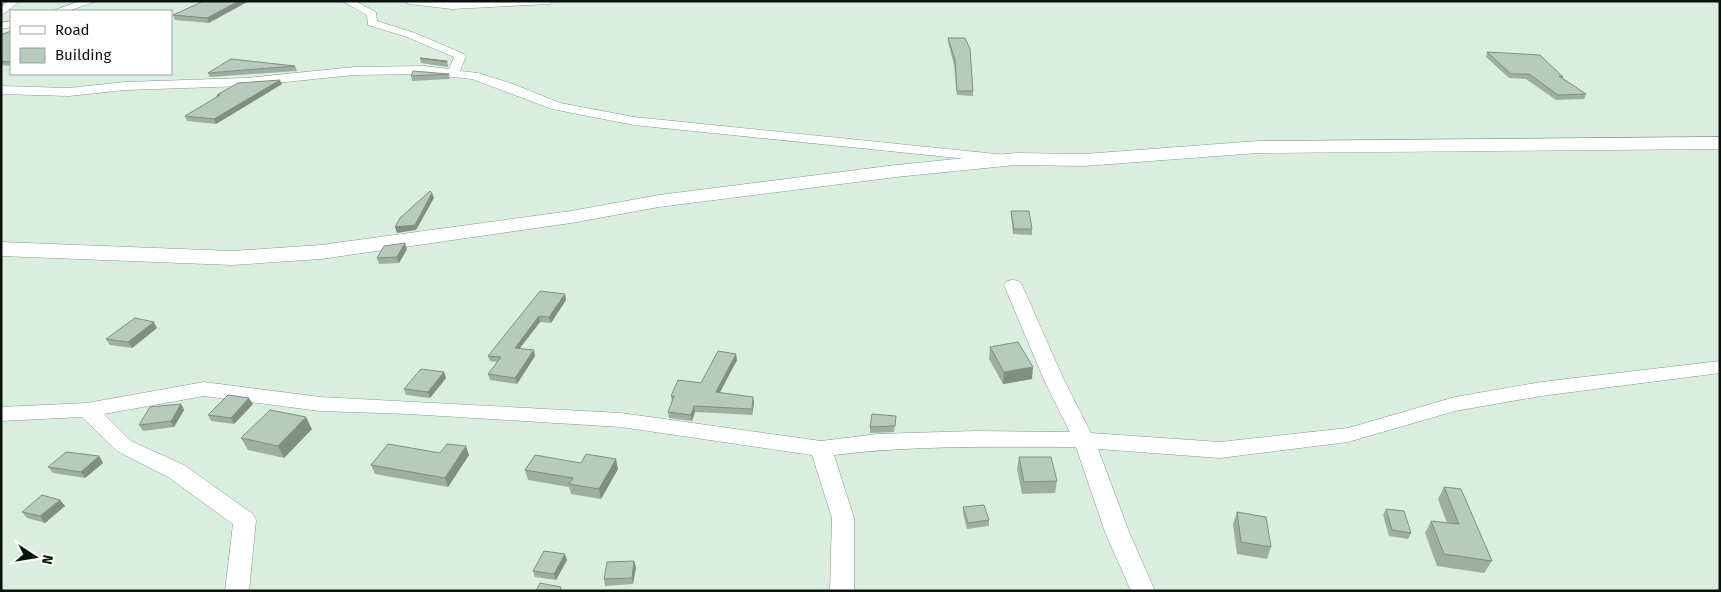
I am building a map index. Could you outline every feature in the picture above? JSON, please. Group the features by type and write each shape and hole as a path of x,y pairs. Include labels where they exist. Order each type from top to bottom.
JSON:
{"street":[{"path":"1,13 15,1"},
{"path":"60,10 92,1"},
{"path":"347,1 372,14 372,22 411,35 460,56 453,74"},
{"path":"409,1 452,6 549,1"},
{"path":"1,103 69,92 125,86 246,82 354,71 424,70 474,76 509,87 557,106 634,121 1016,160"},
{"path":"1,90 69,92"},
{"path":"1,249 232,258 321,252 668,200 896,171 1016,160 1113,158 1258,147 1720,143"},
{"path":"1013,285 1054,380 1084,440 1117,532 1142,591"},
{"path":"1,414 87,410 204,389 320,404 621,420 821,449 876,442 975,439 1084,440 1220,450 1348,435 1455,404 1522,392 1675,371 1720,367"},
{"path":"87,410 124,446 176,471 245,520 237,591"},
{"path":"821,449 843,518 842,591"}],"building":[{"path":"204,1 239,1 207,18 173,15"},
{"path":"10,31 10,62 1,61 1,35"},
{"path":"948,38 965,38 970,49 973,91 957,91 955,60"},
{"path":"1487,52 1540,55 1563,77 1559,76 1586,94 1558,95 1529,74 1511,74"},
{"path":"231,59 295,66 208,73"},
{"path":"413,71 449,74 411,76"},
{"path":"280,80 214,119 185,116 238,83"},
{"path":"430,191 432,193 415,225 395,227 400,218"},
{"path":"1011,211 1029,211 1032,229 1014,229"},
{"path":"405,243 397,257 377,258 384,246"},
{"path":"540,291 565,294 549,317 539,316 515,348 534,350 515,378 488,374 501,357 488,356"},
{"path":"135,318 154,322 128,342 106,339"},
{"path":"1018,342 1033,367 1004,372 990,347"},
{"path":"718,351 736,354 716,392 753,397 752,409 694,406 691,415 668,412 674,396 671,396 678,380 701,383"},
{"path":"421,369 444,372 428,392 404,389"},
{"path":"228,395 249,398 231,418 208,415"},
{"path":"181,404 171,421 139,425 150,407"},
{"path":"270,410 306,417 278,446 241,438"},
{"path":"872,414 896,416 895,426 870,427"},
{"path":"388,444 440,453 447,444 466,446 445,478 371,465"},
{"path":"66,452 99,456 81,472 48,467"},
{"path":"586,454 616,459 599,489 569,484 573,478 525,470 535,455 581,463"},
{"path":"1019,457 1051,457 1057,481 1024,482"},
{"path":"1444,487 1461,489 1492,561 1444,554 1431,521 1459,524"},
{"path":"42,495 60,500 40,516 22,512"},
{"path":"984,505 989,520 968,523 963,507"},
{"path":"1386,509 1404,511 1411,533 1392,530"},
{"path":"1237,512 1266,517 1271,547 1241,542"},
{"path":"544,551 565,554 554,574 533,571"},
{"path":"634,561 632,578 604,579 607,562"},
{"path":"540,583 561,587 560,591 536,591"}]}
